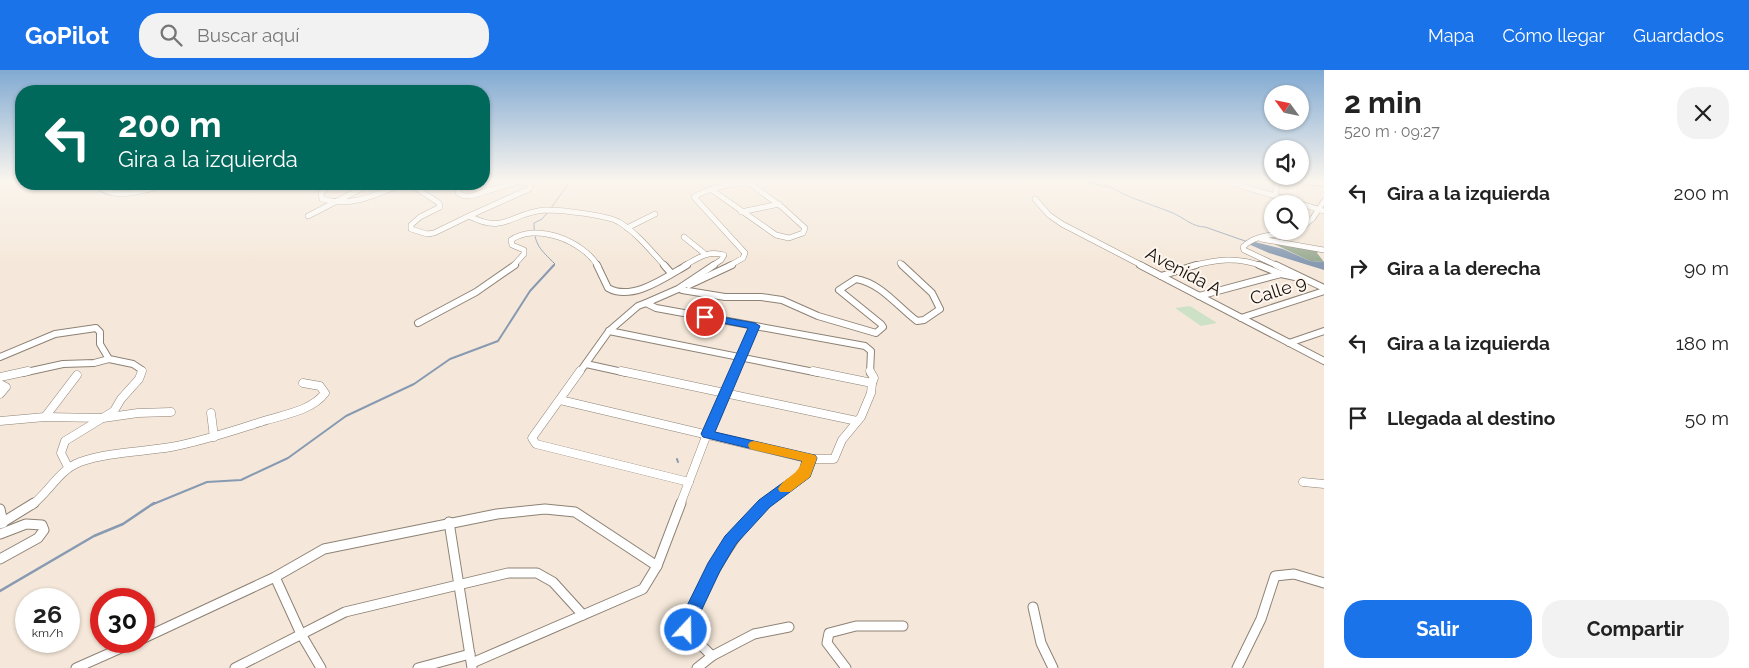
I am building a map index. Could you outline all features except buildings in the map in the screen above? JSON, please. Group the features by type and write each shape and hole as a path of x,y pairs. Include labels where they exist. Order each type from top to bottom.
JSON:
{"street":[{"path":"308,216 322,208"},
{"path":"438,208 420,217 411,225 411,229 427,234 434,233 487,208"},
{"path":"689,482 536,444 532,441 532,438 609,331 638,306 680,290 743,258 744,253 740,246 704,208"},
{"path":"736,208 782,237 803,234 805,228 783,208"},
{"path":"741,212 760,208"},
{"name":"Avenida A","path":"1043,208 1054,220 1324,361"},
{"path":"469,216 485,224 499,225 529,213 548,210 615,220 627,228 671,273"},
{"path":"1309,222 1321,210"},
{"path":"627,228 656,214"},
{"path":"418,323 520,262 524,250 512,244 511,240 518,234 536,233 557,238 582,249 592,257 608,288 612,291 634,291 704,254 715,252 725,256 680,290"},
{"path":"1264,236 1250,241 1243,247 1249,254 1307,279 1324,290"},
{"path":"684,237 704,254"},
{"path":"1250,241 1275,240 1324,250"},
{"path":"1161,276 1206,263 1231,259 1254,264 1281,274 1307,279"},
{"path":"680,290 726,297 761,297 782,300 815,315 876,333 883,327 882,324 839,290 856,280 865,281 917,320 924,320 940,309 932,293 900,263"},
{"path":"1199,296 1281,274"},
{"name":"Calle 9","path":"1241,318 1324,290"},
{"path":"560,400 810,458 834,459 842,440 866,407 871,393 874,378 870,372 871,351 865,346 656,308 646,303"},
{"path":"418,668 471,662 643,589 657,566 707,434 755,326"},
{"path":"0,357 55,334 96,328 100,332 100,344 109,359"},
{"path":"1289,343 1324,330"},
{"path":"609,331 872,383"},
{"path":"0,377 63,364 94,363 109,359 133,364 142,370 139,378 121,399 114,411 65,442 61,453 68,467"},
{"path":"586,364 857,421"},
{"path":"45,417 77,375"},
{"path":"0,508 2,523 43,496 68,467 96,459 168,448 214,437 299,410 320,401 325,393 320,386 303,382"},
{"path":"0,384 6,387 0,394"},
{"path":"0,421 45,417 103,418 138,413 171,412"},
{"path":"211,413 214,437"},
{"path":"712,656 686,630 687,622 730,540 764,504 805,474 810,458"},
{"path":"1303,482 1324,484"},
{"path":"155,633 274,577 324,549 449,522 497,514 545,509 575,512 657,566"},
{"path":"0,534 26,523 35,522 42,525 44,530 38,538 0,559"},
{"path":"449,522 471,662"},
{"path":"235,668 345,612 508,573 537,573 553,582 583,615"},
{"path":"1236,668 1260,620 1276,576 1282,573 1296,574 1324,583"},
{"path":"274,577 301,634 321,668"},
{"path":"1033,608 1041,643 1053,668"},
{"path":"846,668 827,643 829,633 844,626 860,624 903,626"},
{"path":"698,668 712,656 754,634 790,627"},
{"path":"76,668 88,666 113,653"}],"green space":[{"path":"1272,243 1319,251 1317,253 1324,262 1310,261"},
{"path":"1190,306 1217,323 1201,326 1175,308"}],"water":[{"path":"1255,242 1283,249 1310,261 1324,262 1324,270 1269,253 1246,243"}],"waterway":[{"path":"1159,208 1193,224 1248,242"},
{"path":"548,212 542,219 534,223 534,230 539,246 554,265"},
{"path":"151,505 207,482 241,480 288,458 346,416 414,384 450,359 498,341 530,291 554,265"},
{"path":"0,591 94,536 123,524 151,505"}],"slow traffic":[{"path":"754,445 810,458 805,474 785,489"}],"route":[{"path":"686,630 687,622 730,540 764,504 805,474 810,458 707,434 755,326 705,317"}]}
